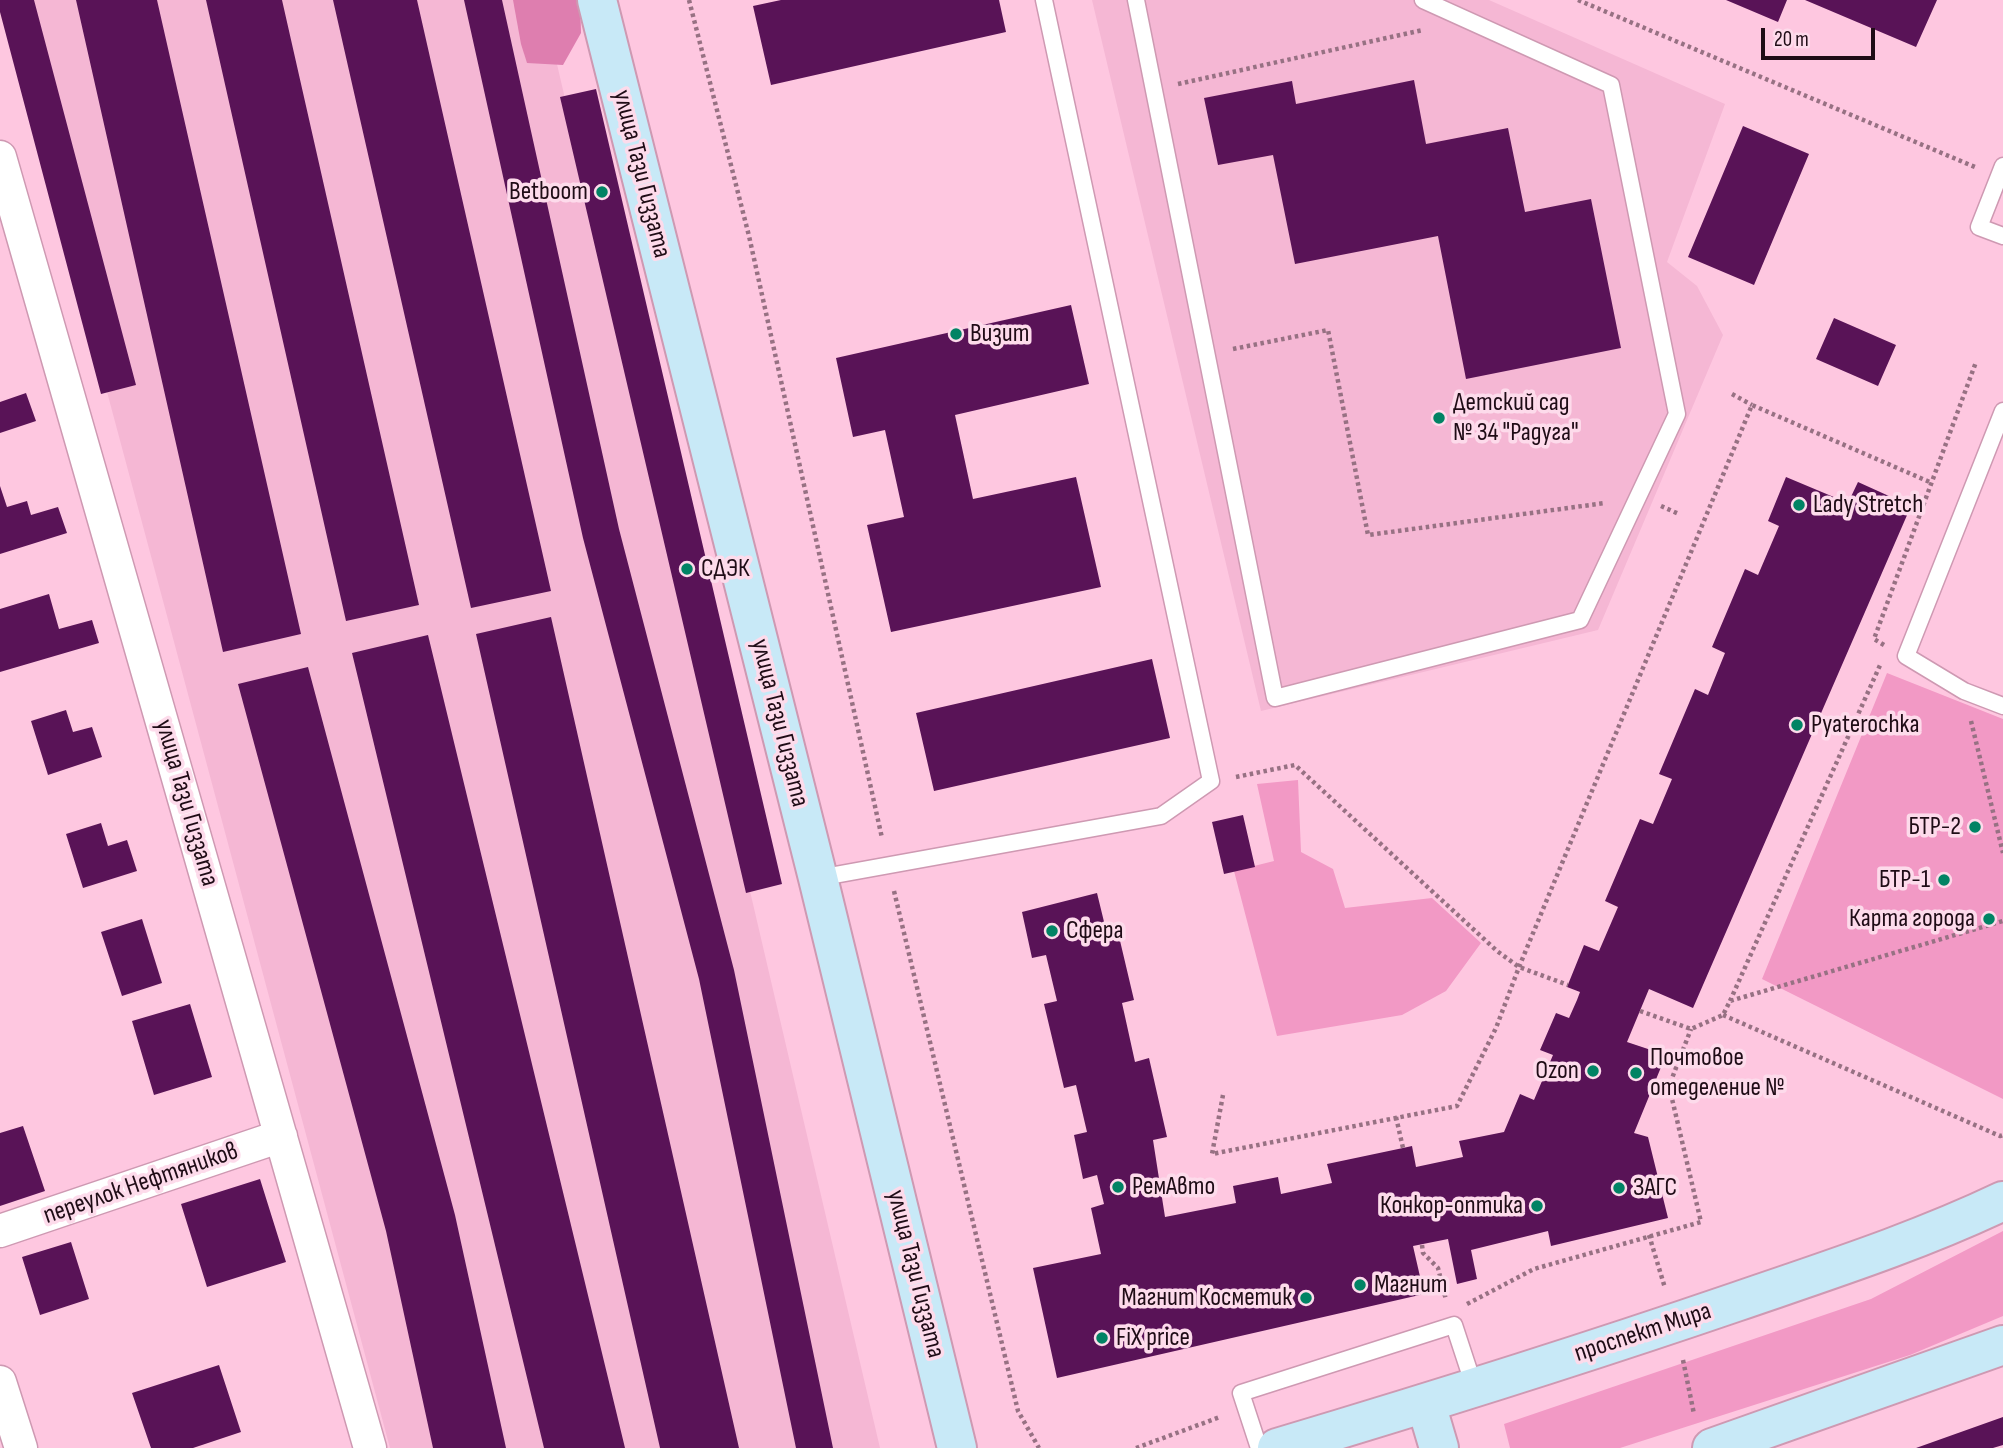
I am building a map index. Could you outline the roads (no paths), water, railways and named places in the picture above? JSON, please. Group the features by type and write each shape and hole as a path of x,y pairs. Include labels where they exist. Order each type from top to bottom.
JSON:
{"street":[{"name":"улица Тази Гиззата","path":"597,0 818,878 957,1448"},
{"name":"улица Тази Гиззата","path":"0,157 370,1448"},
{"name":"переулок Нефтяников","path":"0,1231 281,1136"},
{"name":"проспект Мира","path":"1277,1448 1475,1389 1895,1247 2003,1201"},
{"path":"1712,1448 2003,1345"},
{"path":"0,1382 21,1448"},
{"path":"1426,1404 1439,1448"}],"lane":[{"path":"818,878 1161,816 1211,781 1044,0"},
{"path":"1136,0 1275,698 1580,620 1677,414 1611,85 1423,0"},
{"path":"2001,172 1979,227 2003,236"},
{"path":"2003,411 1997,446 1906,656 1964,691 2003,706"},
{"path":"1259,1448 1241,1393 1454,1325 1475,1389"}],"place":[{"name":"Betboom","path":"602,192"},
{"name":"Визит","path":"956,334"},
{"name":"Детский сад № 34 \"Радуга\"","path":"1439,418"},
{"name":"Lady Stretch","path":"1799,505"},
{"name":"СДЭК","path":"687,569"},
{"name":"Pyaterochka","path":"1797,725"},
{"name":"БТР-2","path":"1975,827"},
{"name":"БТР-1","path":"1944,880"},
{"name":"Карта города","path":"1989,919"},
{"name":"Сфера","path":"1052,931"},
{"name":"Ozon","path":"1593,1071"},
{"name":"Почтовое отеделение №","path":"1636,1073"},
{"name":"РемАвто","path":"1118,1187"},
{"name":"ЗАГС","path":"1619,1188"},
{"name":"Конкор-оптика","path":"1537,1206"},
{"name":"Магнит","path":"1360,1285"},
{"name":"Магнит Косметик","path":"1306,1298"},
{"name":"FiX price","path":"1102,1338"}]}
